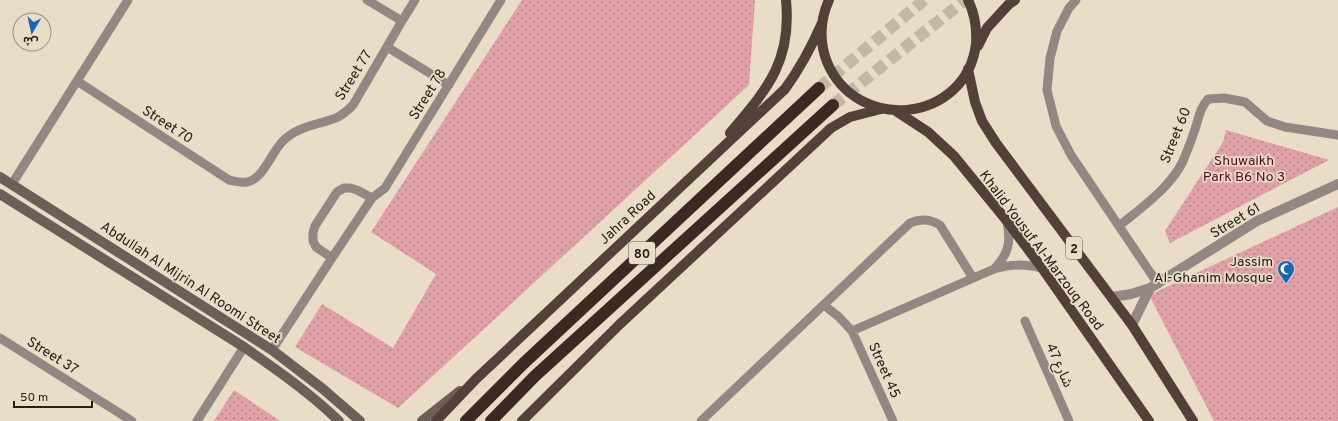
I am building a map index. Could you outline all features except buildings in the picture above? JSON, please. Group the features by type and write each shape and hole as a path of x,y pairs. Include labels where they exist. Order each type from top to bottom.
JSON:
{"highway":[{"name":"80","path":"466,421 524,363 819,88"},
{"name":"80","path":"491,421 535,376 833,105"}],"main road":[{"path":"702,166 762,94 775,72 786,36 786,0"},
{"path":"968,0 974,11 977,32 974,54"},
{"path":"827,2 822,23 822,39 824,55 834,75 840,84 852,95 866,104 881,109 896,111 914,110 930,105 946,96 958,84 968,69 987,28 1009,4 1015,0"},
{"name":"Jahra Road","path":"436,421 476,380 785,89 799,71 822,23"},
{"name":"Khalid Yousuf Al-Marzouq Road","path":"968,69 975,102 982,121 996,144 1132,324 1193,421"},
{"path":"522,421 620,324 831,128 850,116 881,109"},
{"name":"Khalid Yousuf Al-Marzouq Road","path":"896,111 928,132 954,156 1007,221 1042,268 1149,421"},
{"name":"Abdullah Al Mijrin Al Roomi Street","path":"0,177 272,350 323,389 360,421"},
{"name":"Abdullah Al Mijrin Al Roomi Street","path":"0,194 244,347 278,370 309,394 339,421"},
{"path":"422,421 476,380"}],"street":[{"path":"12,184 128,0"},
{"path":"367,0 402,21"},
{"name":"Street 77","path":"246,183 256,178 261,173 282,142 292,134 301,128 336,118 344,114 353,105 415,0"},
{"name":"Street 78","path":"272,350 372,198 385,188 501,0"},
{"path":"1076,0 1069,8 1057,30 1050,58 1047,90 1056,126 1071,155 1119,226 1154,286 1132,324"},
{"name":"Street 77","path":"387,47 449,85"},
{"name":"Street 70","path":"77,81 228,180 246,183"},
{"name":"Street 60","path":"1119,226 1158,194 1173,176 1182,162 1194,133 1202,106 1208,99 1224,98 1245,102 1267,121 1285,127 1338,135"},
{"name":"Street 61","path":"1112,297 1131,294 1154,286 1257,221 1338,184"},
{"path":"332,258 316,246 313,241 313,233 315,226 337,192 344,188 350,188 372,198"},
{"path":"701,421 910,223 920,220 934,221 940,225 973,278"},
{"path":"994,269 1003,260 1008,248 1010,234 1007,221"},
{"path":"852,331 994,269 1018,264 1042,268"},
{"name":"Street 45","path":"824,306 839,317 852,331 893,421"},
{"name":"شارع 47","path":"1025,321 1069,421"},
{"name":"Street 37","path":"0,338 132,421"},
{"path":"196,421 244,347"}],"green space":[{"path":"522,0 755,0 749,85 398,408 295,347 322,304 393,348 436,274 371,232"},
{"name":"Shuwaikh Park B6 No 3","path":"1226,130 1329,160 1170,243 1165,231 1223,142"},
{"path":"1338,207 1338,421 1214,421 1149,295"},
{"path":"234,390 280,421 214,421"}],"tunnel":[{"path":"819,88 924,0"},
{"path":"833,105 965,0"}],"place":[{"name":"Jassim Al-Ghanim Mosque","path":"1286,284"}]}
